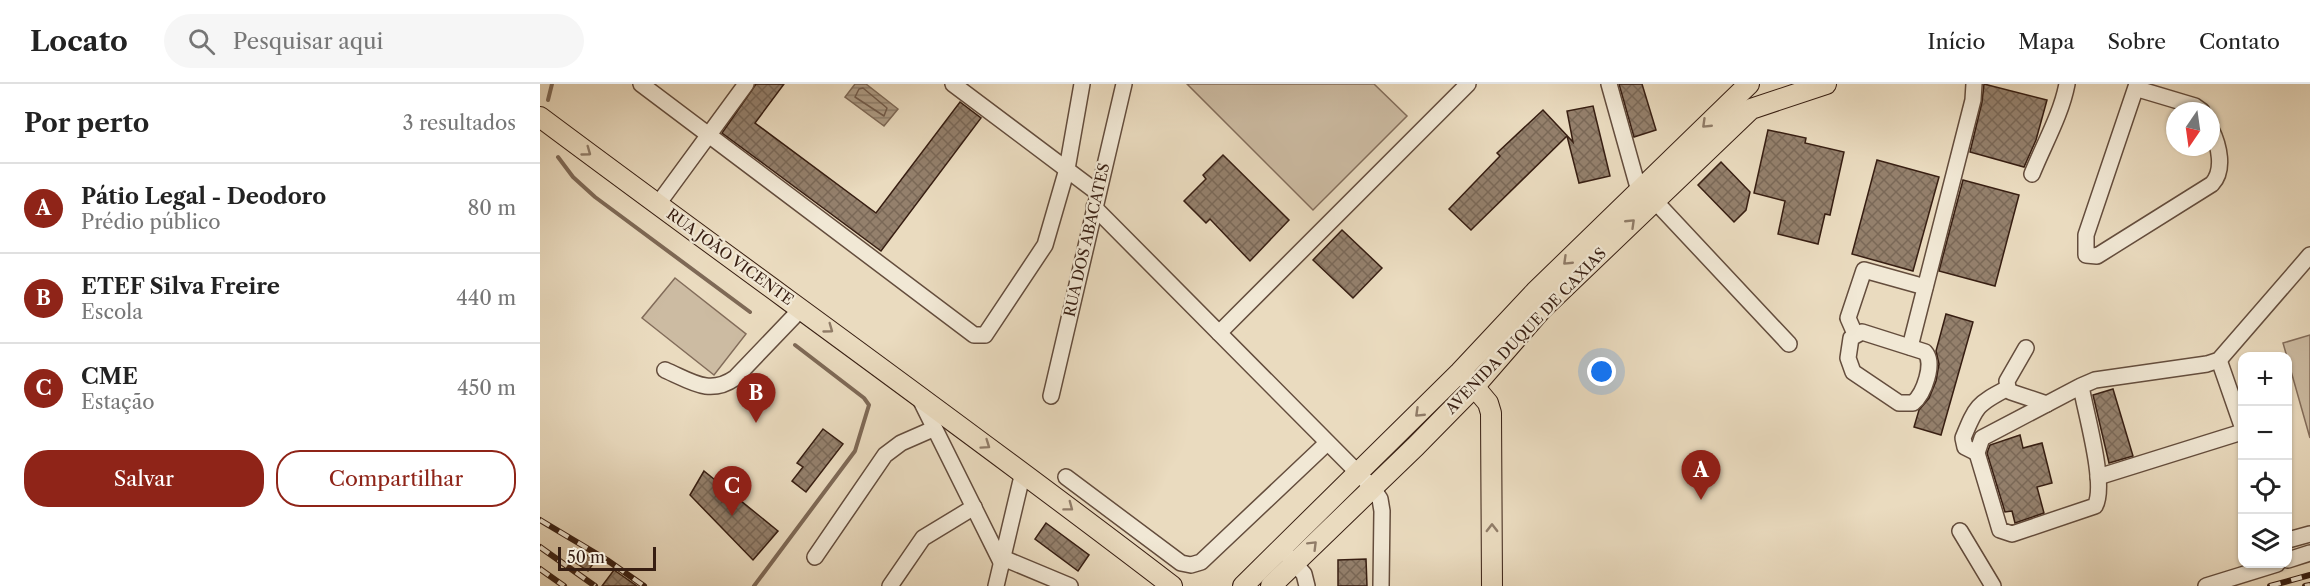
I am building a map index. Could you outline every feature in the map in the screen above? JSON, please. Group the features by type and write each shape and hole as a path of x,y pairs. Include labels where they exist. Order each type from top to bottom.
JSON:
{"main road":[{"name":"AVENIDA DUQUE DE CAXIAS","path":"1243,586 1358,472 1467,379 1542,309 1749,84"},
{"path":"1754,106 1767,84"},
{"name":"AVENIDA DUQUE DE CAXIAS","path":"1646,196 1754,106 1826,84"},
{"name":"RUA JOÃO VICENTE","path":"540,117 920,399 1023,472 1172,586"},
{"name":"AVENIDA DUQUE DE CAXIAS","path":"1271,586 1372,487 1467,379"},
{"path":"1467,379 1488,403 1491,413 1492,586"}],"street":[{"path":"641,84 974,335 985,335 1045,245 1066,169 1082,84"},
{"path":"658,204 746,84"},
{"path":"953,84 1066,169 1219,333 1372,487 1380,499 1382,511 1381,586"},
{"name":"RUA DOS ABACATES","path":"1051,396 1124,84"},
{"path":"1219,333 1468,84"},
{"path":"1610,84 1646,196 1789,344"},
{"path":"1910,347 1973,100 1974,84"},
{"path":"2032,174 2055,119 2062,110 2067,84"},
{"path":"2184,102 2138,86 2086,235 2086,255 2097,256 2212,184 2219,168 2218,156"},
{"path":"2080,386 2098,477 2099,494 2095,506 2013,534 2000,530 1977,453 1982,438 2080,386 2095,380 2207,364 2219,360 2310,255"},
{"path":"1855,334 1862,332 1925,352 1930,361 1918,399 1913,403 1899,403 1853,372 1848,358 1855,334 1848,318 1864,270 1925,287"},
{"path":"665,370 709,388 723,386 743,370 801,309"},
{"path":"2007,388 2007,381 2026,348"},
{"path":"2219,360 2238,415"},
{"path":"2007,388 2012,392 2047,404"},
{"path":"1977,453 1965,447 1963,438 1973,413 1981,402 2007,388"},
{"name":"RUA JOÃO VICENTE","path":"920,399 933,429 1002,561"},
{"path":"815,557 885,455 901,443 933,429"},
{"path":"2098,477 2238,433"},
{"path":"1066,477 1181,563 1191,565 1201,562 1327,443"},
{"path":"996,586 1023,472"},
{"path":"890,586 923,538 974,507"},
{"path":"1960,531 1993,586"},
{"path":"2292,539 2310,534"},
{"path":"1280,549 1304,574 1307,586"},
{"path":"2292,559 2310,553"},
{"path":"1002,561 1070,586"},
{"path":"2206,586 2264,568"}],"shaded area":[{"path":"1187,84 1374,84 1407,116 1313,210"},
{"path":"675,278 746,334 714,375 642,318"},
{"path":"2310,335 2310,438 2292,375 2292,352 2286,352 2283,343"}],"water":[{"path":"855,84 866,84 898,109 884,126 845,97"}],"building":[{"path":"756,84 784,84 755,123 876,213 960,102 981,118 881,251 722,133"},
{"path":"1619,84 1642,84 1656,130 1634,137"},
{"path":"1984,84 2047,100 2036,140 2024,167 1970,152"},
{"path":"1593,106 1610,176 1579,183 1567,136 1471,230 1449,209 1500,156 1497,153 1543,110 1573,142 1567,111"},
{"path":"1768,130 1806,138 1805,143 1844,152 1830,215 1825,214 1818,244 1778,234 1785,201 1754,193"},
{"path":"1223,155 1289,220 1250,261 1210,219 1206,223 1184,201 1206,179 1203,175"},
{"path":"1877,160 1939,177 1913,271 1852,254"},
{"path":"1721,162 1750,192 1746,210 1734,222 1698,185"},
{"path":"1963,180 2019,195 1995,286 1939,271"},
{"path":"1342,230 1382,268 1353,298 1313,260"},
{"path":"1946,314 1973,322 1941,435 1914,427 1919,410 1929,398 1936,381 1939,364 1936,351"},
{"path":"2113,389 2133,456 2109,463 2093,395"},
{"path":"823,429 843,444 806,492 792,481 803,467 797,463"},
{"path":"2020,435 2023,448 2042,443 2052,483 2037,487 2044,513 2015,523 2012,511 2005,512 1987,453 1990,445"},
{"path":"704,471 778,531 753,560 690,495"},
{"path":"1046,523 1089,555 1078,571 1035,539"},
{"path":"580,550 595,561 588,571 573,561"},
{"path":"1366,559 1367,586 1338,586 1338,560"},
{"path":"614,570 637,586 602,586"}],"waterway":[{"path":"548,100 552,84"},
{"path":"558,157 573,177 595,197 750,312"},
{"path":"754,586 855,451 869,405 864,398 795,345"}],"railway":[{"path":"540,520 607,560 644,586"},
{"path":"540,547 595,586"},
{"path":"540,569 564,586"},
{"path":"2270,586 2310,575"},
{"path":"2305,586 2310,585"}],"place":[{"name":"ETEF Silva Freire","path":"756,423"},
{"name":"Pátio Legal - Deodoro","path":"1701,500"},
{"name":"CME","path":"732,516"}]}
